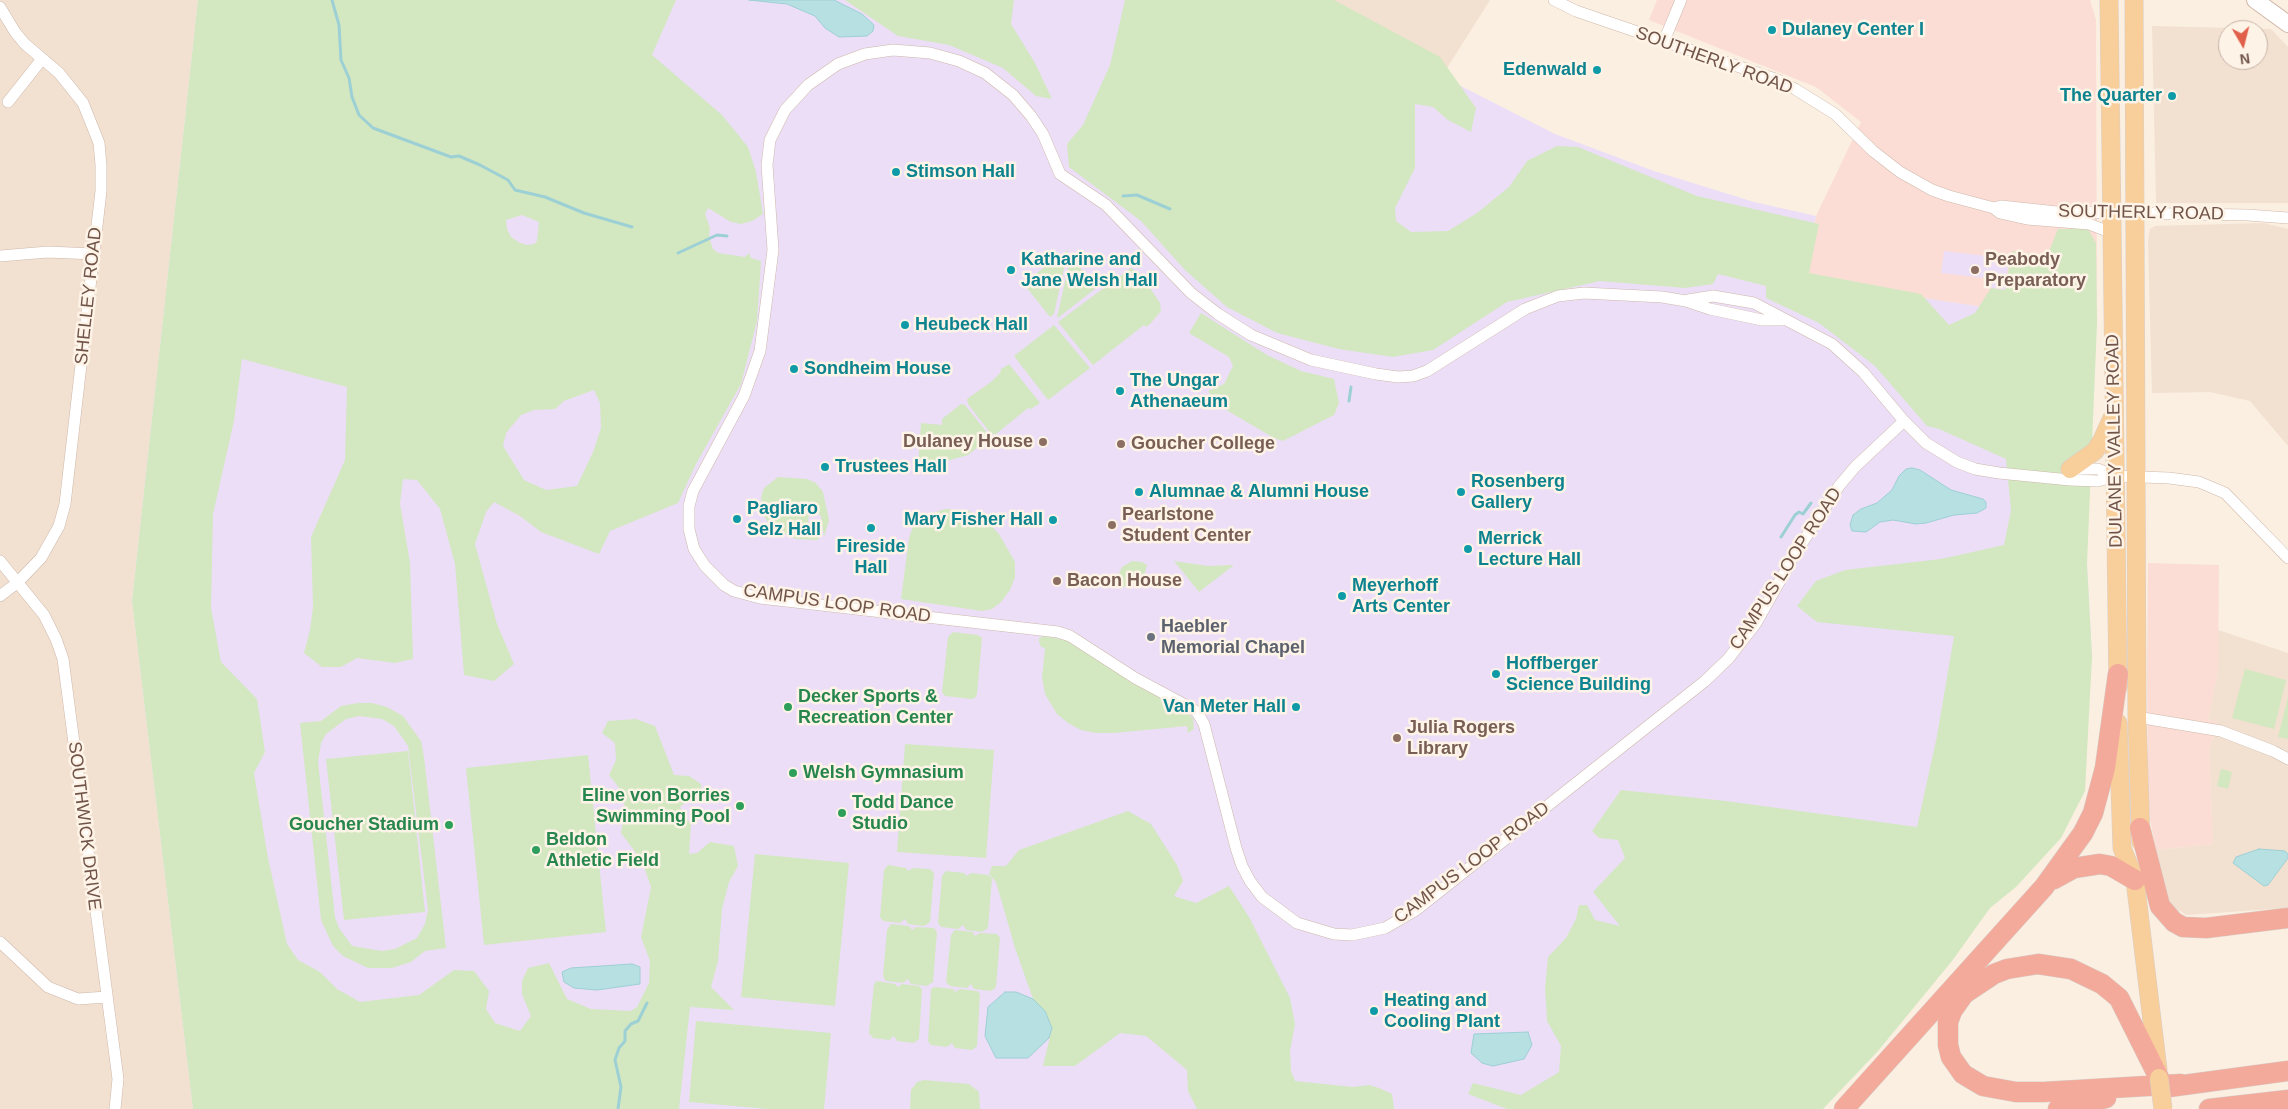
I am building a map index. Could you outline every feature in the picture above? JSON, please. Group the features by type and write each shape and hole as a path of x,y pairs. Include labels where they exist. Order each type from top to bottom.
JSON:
{"highway":[{"path":"1844,1109 2044,887 2083,833 2093,813 2105,768 2118,674"},
{"path":"2140,828 2160,906 2174,922 2183,927 2206,928 2288,918"},
{"path":"2044,887 2061,874 2087,865 2111,866 2135,880"},
{"path":"2159,1078 2148,1042 2115,994 2102,984 2071,969 2038,964 2007,969 1982,980 1972,987 1952,1011 1947,1034 1951,1056 1963,1074 1983,1086 1995,1089 2044,1092 2181,1084 2288,1071"},
{"path":"2058,1109 2181,1084"},
{"path":"2209,1109 2288,1100"}],"main road":[{"path":"2096,0 2109,19"},
{"name":"DULANEY VALLEY ROAD","path":"2109,0 2118,755 2122,848 2135,880"},
{"name":"DULANEY VALLEY ROAD","path":"2134,0 2137,717 2142,849 2135,880 2148,1042"},
{"path":"2255,0 2288,24"},
{"path":"2070,469 2095,451 2105,435 2114,410"},
{"path":"2159,1078 2163,1109"}],"street":[{"name":"SOUTHERLY ROAD","path":"1554,0 1576,11 1778,80 1835,114 1884,161 1916,182 1949,196 1994,208 2000,213 2027,219 2076,221 2112,233"},
{"path":"1664,41 1681,0"},
{"name":"SHELLEY ROAD","path":"0,7 15,32 72,88 83,103 99,143 101,191 65,504 52,542 41,558 17,583 0,596"},
{"name":"CAMPUS LOOP ROAD","path":"1904,421 1855,466 1839,486 1795,554 1756,623 1728,659 1705,681 1416,910 1385,928 1352,935 1334,934 1297,923 1262,897 1250,881 1242,866 1236,848 1204,724 1197,712 1191,708 1135,678 1070,636 1058,632 760,598 740,593 724,585 699,558 691,539 688,518 693,491 740,404 760,351 773,250 767,165 770,140 785,110 808,84 838,64 865,54 892,50 930,53 959,61 985,73 1013,95 1039,126 1060,174 1110,209 1191,293 1218,314 1251,335 1311,360 1376,374 1398,377 1413,376 1427,371 1514,314 1558,296 1584,293 1623,294 1686,301 1710,309 1756,319 1782,320 1818,337 1843,354 1863,372 1904,421 1926,443 1957,462 1975,469 1999,473 2070,480 2098,480 2115,476"},
{"path":"8,102 42,59"},
{"name":"SOUTHERLY ROAD","path":"1994,208 2001,206 2057,212 2248,215 2288,218"},
{"path":"0,256 48,252 94,254"},
{"name":"CAMPUS LOOP ROAD","path":"2043,476 2070,469 2098,469 2115,476"},
{"path":"2115,476 2190,480 2216,488 2234,501 2288,558"},
{"name":"SOUTHWICK DRIVE","path":"0,561 44,615 56,639 63,659 118,1079 115,1109"},
{"path":"2137,717 2221,731 2273,750 2288,759"},
{"path":"0,942 48,987 78,999 107,997"}],"shaded area":[{"path":"0,0 198,0 132,601 193,1109 0,1109"},
{"name":"Goucher College","path":"198,0 1310,0 1455,83 1555,134 1654,171 1754,202 1816,216 1803,280 2017,312 2087,564 2092,656 1807,1109 193,1109 132,601"},
{"path":"1310,0 1490,0 1442,76"},
{"path":"1657,0 2090,0 2096,20 2097,324 1802,280 1816,216 1861,122 1816,87 1649,20"},
{"path":"2152,26 2218,28 2218,70 2268,70 2268,29 2271,29 2288,47 2288,203 2156,203"},
{"path":"2263,223 2288,229 2288,446 2250,401 2210,392 2152,393 2148,240 2150,229 2155,226"},
{"name":"Peabody Preparatory","path":"1944,251 1996,257 1995,265 2008,266 2005,290 1991,288 1992,279 1941,273"},
{"path":"2148,563 2219,565 2218,671 2208,720 2217,722 2209,752 2213,844 2156,850 2148,809"},
{"path":"2218,630 2288,653 2288,908 2186,915 2174,907 2165,894 2156,850 2213,844 2209,752 2217,722 2208,720 2218,671"}],"green space":[{"path":"198,0 676,0 652,55 722,115 748,147 756,172 763,214 752,221 741,224 731,222 708,208 705,214 710,228 709,237 713,249 718,253 745,257 749,253 751,258 761,261 757,321 741,384 696,464 678,503 610,531 599,554 541,532 520,516 494,502 486,512 475,544 497,624 514,664 494,681 464,675 455,564 440,509 417,480 403,479 400,504 410,563 413,659 395,663 357,658 341,667 322,667 304,653 313,607 311,537 345,460 347,387 242,359 234,421 213,514 211,608 221,662 257,699 265,752 254,773 268,858 287,944 298,960 320,972 337,989 360,1002 419,995 454,970 474,971 489,991 486,1009 495,1023 520,1031 531,1016 522,994 522,981 528,968 549,963 567,999 591,1009 631,1011 637,1007 649,983 650,961 641,937 651,887 642,861 621,833 625,807 620,789 609,775 616,760 615,743 602,733 608,721 636,719 655,726 674,775 689,776 701,784 702,798 686,802 680,807 691,825 689,854 697,853 710,842 734,846 738,866 729,882 722,909 718,961 711,987 734,1010 690,1007 679,1109 193,1109 132,601","holes":["522,215 539,222 537,241 534,244 520,243 511,237 507,229 506,220","594,390 600,403 601,428 593,452 577,486 546,490 524,480 503,446 506,433 521,415 534,410 555,409 564,401"]},
{"path":"845,0 1014,0 1011,24 1035,63 1052,99 1036,96 1003,68 949,45 898,36"},
{"path":"1125,0 1334,0 1440,57 1476,108 1471,132 1448,120 1433,107 1415,104 1415,168 1395,208 1396,221 1411,232 1448,231 1477,213 1509,187 1527,161 1557,146 1578,147 1697,196 1819,224 1809,273 1921,294 1949,325 1975,313 1991,288 2005,290 2012,251 2040,255 2049,251 2058,229 2088,229 2096,243 2097,324 2087,564 2092,657 2085,791 2061,838 2016,887 1990,908 1952,961 1878,1051 1823,1109 1507,1109 1468,1094 1473,1083 1521,1095 1559,1072 1561,1046 1547,1021 1545,988 1548,957 1566,938 1576,919 1579,905 1587,905 1595,920 1620,926 1593,892 1625,858 1618,840 1599,838 1592,831 1621,790 1726,801 1917,827 1937,736 1954,636 1817,622 1797,606 1816,581 1845,570 1941,559 2004,545 2011,510 2006,459 1939,429 1927,426 1875,366 1819,323 1766,298 1766,286 1718,274 1713,284 1685,288 1600,281 1507,302 1433,350 1393,357 1339,349 1277,333 1227,307 1185,270 1141,221 1069,167 1067,144 1083,125 1110,65"},
{"path":"1068,250 1054,314 1050,317 1023,283"},
{"path":"1071,256 1096,288 1058,318 1057,317"},
{"path":"1131,268 1140,273 1160,303 1161,311 1150,324 1146,327 1144,325 1093,365 1058,322"},
{"path":"1201,313 1267,355 1301,371 1334,379 1339,403 1334,415 1283,441 1274,438 1216,404 1208,391 1224,384 1233,366 1229,357 1189,333"},
{"path":"1054,325 1090,368 1048,400 1014,356"},
{"path":"1009,364 1040,403 1031,409 1028,408 996,434 991,434 968,404 967,399 991,382 1001,372 1000,370"},
{"path":"961,404 965,405 989,435 988,439 968,455 918,469 921,423 942,425 942,419"},
{"path":"778,477 807,479 816,483 823,492 829,520 824,537 821,516 814,510 809,514 808,522 809,528 812,530 819,526 819,539 816,540 796,539 774,528 767,521 763,514 761,497 764,488"},
{"path":"945,509 967,510 983,517 999,534 1015,562 1015,577 1010,590 1001,602 992,609 982,611 901,599 909,538 913,526 927,515"},
{"path":"1132,561 1142,562 1147,565 1144,577 1137,584 1128,583 1123,588 1118,587 1116,580 1122,567"},
{"path":"1174,561 1208,566 1234,565 1199,592"},
{"path":"953,632 978,635 982,638 977,694 975,698 945,696 942,692 948,637"},
{"path":"1045,636 1065,640 1184,711 1193,718 1194,729 1188,733 1187,726 1096,733 1081,730 1068,723 1057,714 1045,694 1042,677 1045,648 1041,647 1039,638"},
{"path":"2245,669 2286,680 2274,729 2232,718"},
{"path":"2288,697 2288,739 2278,737"},
{"path":"372,703 387,707 403,716 421,741 446,948 425,951 411,962 392,968 368,968 343,956 333,946 321,920 300,723 321,721 341,706","holes":["359,716 382,719 394,726 408,746 428,910 425,924 417,938 395,949 382,951 352,946 339,928 335,917 318,762 321,743 326,734 346,719"]},
{"path":"905,744 994,750 986,858 897,852"},
{"path":"408,751 425,912 344,920 326,759"},
{"name":"Beldon Athletic Field","path":"588,755 606,932 484,945 466,768"},
{"path":"2221,769 2232,772 2228,789 2217,786"},
{"path":"1128,811 1151,824 1177,865 1183,881 1174,896 1196,903 1229,886 1249,917 1290,998 1295,1024 1290,1051 1291,1071 1295,1081 1353,1087 1369,1085 1392,1094 1394,1109 1197,1109 1188,1091 1187,1070 1146,1036 1120,1033 1075,1066 1043,1066 1052,1028 1045,1011 1033,999 1015,948 996,882 989,874 992,866 1006,866 1019,850"},
{"path":"755,854 849,863 835,1006 741,997"},
{"path":"888,865 906,868 908,871 913,868 930,869 934,873 930,922 924,926 908,924 905,919 900,923 883,921 880,917 884,870"},
{"path":"946,871 964,873 967,876 971,873 988,875 992,878 988,928 982,932 966,930 963,925 958,929 941,927 938,923 942,876"},
{"path":"891,924 909,926 912,930 916,927 934,928 937,932 933,982 927,986 911,984 908,979 903,983 886,981 883,976 887,930"},
{"path":"955,930 973,932 975,936 980,933 997,934 1000,938 996,987 991,991 974,989 971,984 967,988 950,986 946,982 951,935"},
{"path":"877,981 895,984 898,987 902,984 919,986 922,989 919,1039 914,1043 897,1041 894,1036 889,1040 873,1038 869,1033 874,984"},
{"path":"935,987 953,989 955,992 960,989 977,991 980,994 977,1046 972,1050 955,1048 952,1043 947,1047 931,1045 928,1041 931,989"},
{"path":"696,1021 831,1033 824,1109 768,1109 689,1102"},
{"path":"924,1080 969,1084 979,1092 980,1109 910,1109 911,1090 917,1082"}],"water":[{"path":"749,0 834,0 862,14 874,25 873,31 867,36 839,37 825,28 815,16 787,4"},
{"path":"1906,469 1920,470 1951,490 1983,499 1986,502 1986,508 1977,513 1954,515 1926,523 1916,524 1893,520 1880,522 1866,532 1852,531 1850,525 1853,515 1861,509 1877,503 1892,490 1899,476"},
{"path":"2259,849 2285,851 2288,854 2288,858 2268,885 2264,886 2233,863 2236,857"},
{"path":"632,964 640,967 640,984 597,990 574,988 564,982 562,972 571,968"},
{"path":"1005,992 1016,992 1033,999 1045,1011 1052,1028 1049,1038 1028,1058 996,1058 985,1036 988,1007"},
{"path":"1528,1032 1532,1045 1524,1059 1493,1066 1482,1063 1471,1053 1474,1034"}],"waterway":[{"path":"332,0 339,25 341,60 349,78 352,97 359,115 373,128 451,157 459,156 480,165 508,180 515,190 545,197 584,213 632,227"},
{"path":"1123,196 1137,195 1170,209"},
{"path":"678,253 717,235 727,236"},
{"path":"1349,401 1351,387"},
{"path":"1781,537 1795,515 1799,512 1803,514 1811,503"},
{"path":"618,1109 621,1087 615,1060 619,1048 625,1041 625,1031 631,1024 638,1021 647,1003"}],"place":[{"name":"Dulaney Center I","path":"1772,30"},
{"name":"Edenwald","path":"1597,70"},
{"name":"The Quarter","path":"2172,96"},
{"name":"Stimson Hall","path":"896,172"},
{"name":"Katharine and Jane Welsh Hall","path":"1011,270"},
{"name":"Peabody Preparatory","path":"1975,270"},
{"name":"Heubeck Hall","path":"905,325"},
{"name":"Sondheim House","path":"794,369"},
{"name":"The Ungar Athenaeum","path":"1120,391"},
{"name":"Dulaney House","path":"1043,442"},
{"name":"Goucher College","path":"1121,444"},
{"name":"Trustees Hall","path":"825,467"},
{"name":"Alumnae & Alumni House","path":"1139,492"},
{"name":"Rosenberg Gallery","path":"1461,492"},
{"name":"Pagliaro Selz Hall","path":"737,519"},
{"name":"Mary Fisher Hall","path":"1053,520"},
{"name":"Pearlstone Student Center","path":"1112,525"},
{"name":"Fireside Hall","path":"871,528"},
{"name":"Merrick Lecture Hall","path":"1468,549"},
{"name":"Bacon House","path":"1057,581"},
{"name":"Meyerhoff Arts Center","path":"1342,596"},
{"name":"Haebler Memorial Chapel","path":"1151,637"},
{"name":"Hoffberger Science Building","path":"1496,674"},
{"name":"Decker Sports & Recreation Center","path":"788,707"},
{"name":"Van Meter Hall","path":"1296,707"},
{"name":"Julia Rogers Library","path":"1397,738"},
{"name":"Welsh Gymnasium","path":"793,773"},
{"name":"Eline von Borries Swimming Pool","path":"740,806"},
{"name":"Todd Dance Studio","path":"842,813"},
{"name":"Goucher Stadium","path":"449,825"},
{"name":"Beldon Athletic Field","path":"536,850"},
{"name":"Heating and Cooling Plant","path":"1374,1011"}]}
